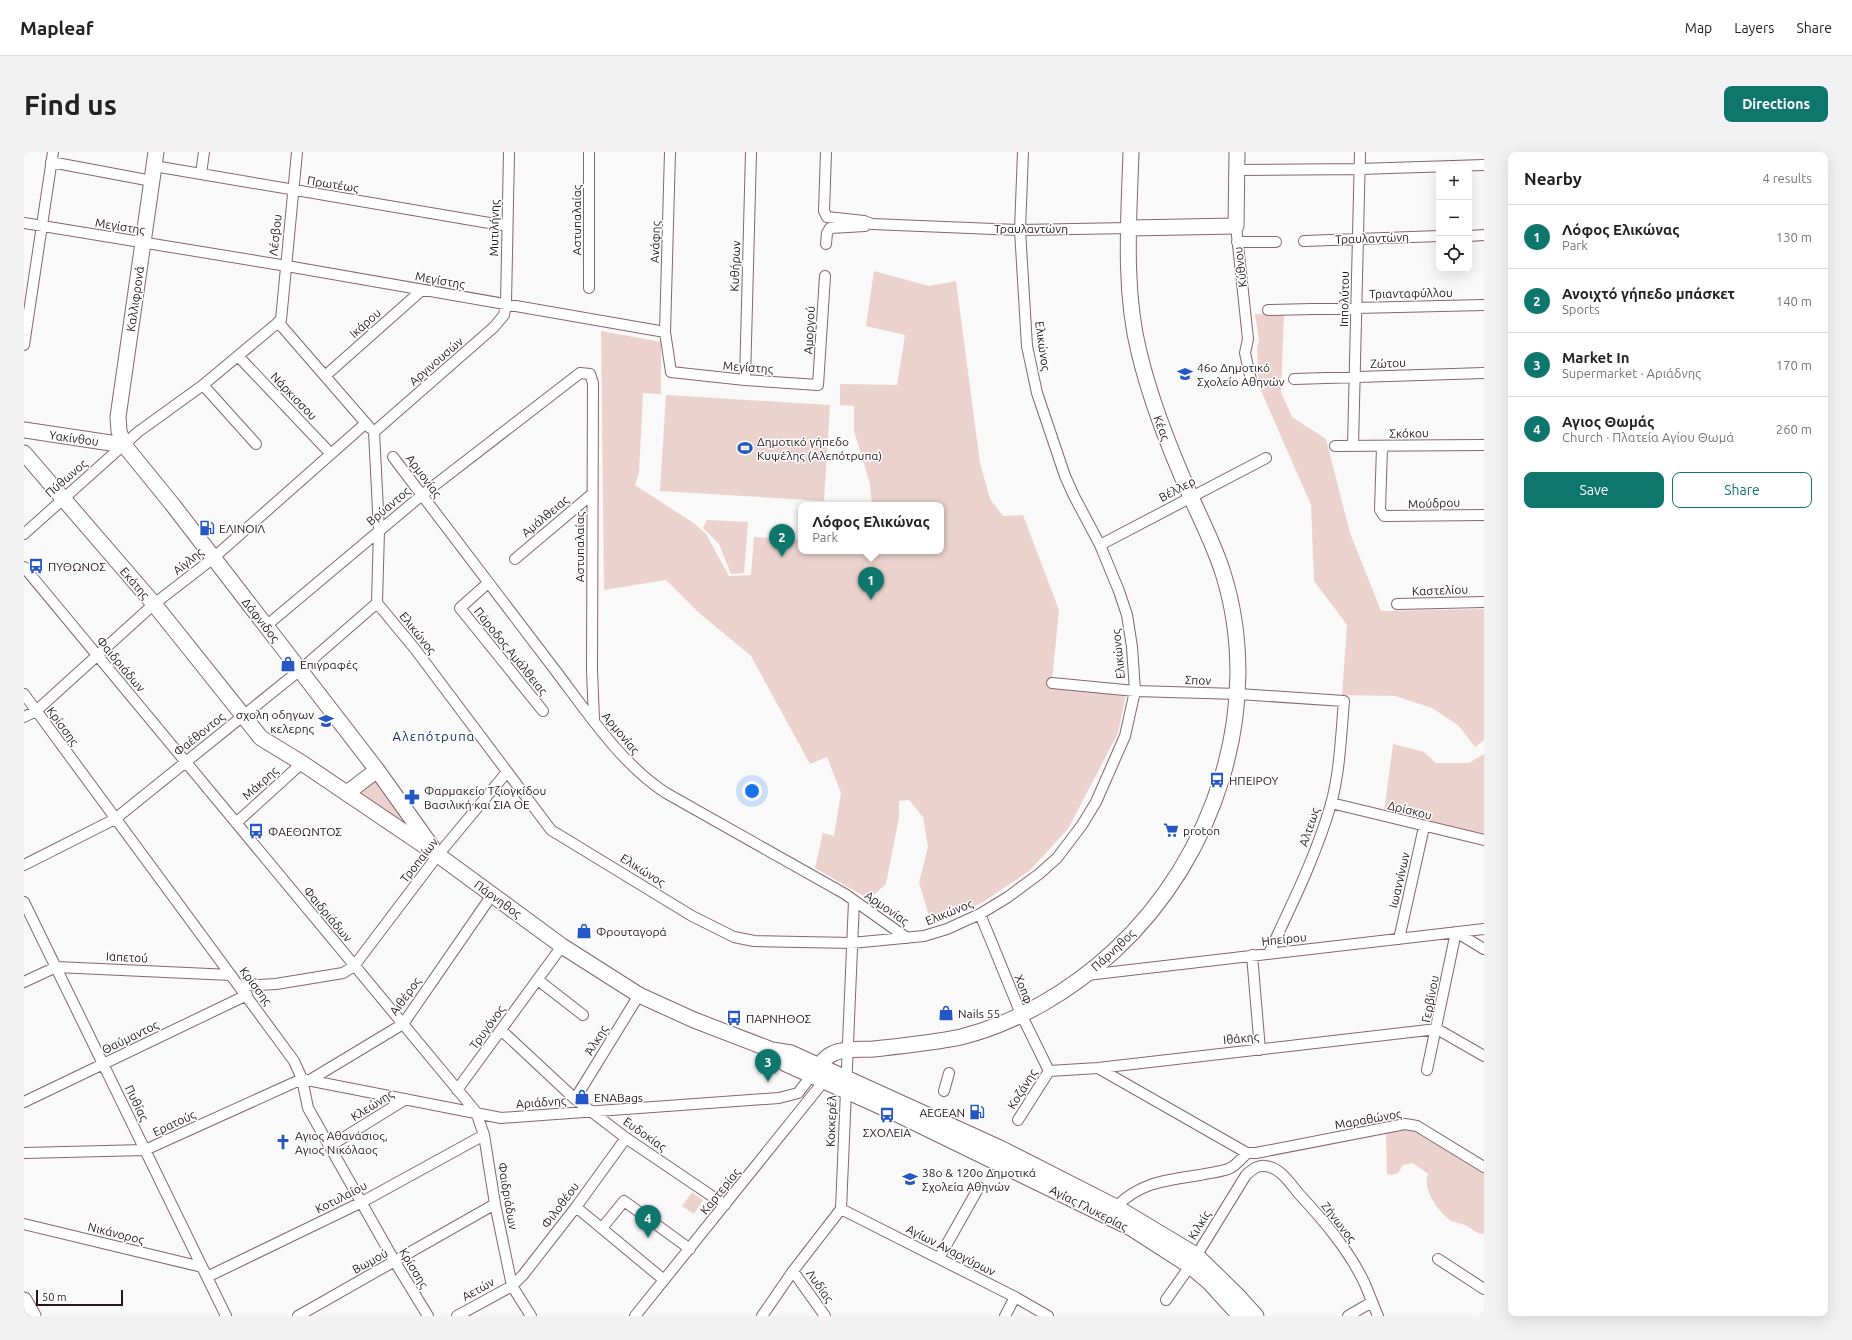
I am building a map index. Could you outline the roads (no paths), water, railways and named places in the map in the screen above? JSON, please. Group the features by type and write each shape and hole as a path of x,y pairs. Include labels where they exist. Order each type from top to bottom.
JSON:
{"street":[{"path":"201,174 204,152"},
{"name":"Λέσβου","path":"279,321 297,152"},
{"name":"Μυτιλήνης","path":"506,304 509,152"},
{"name":"Αστυπαλαίας","path":"589,152 589,288"},
{"name":"Ανάφης","path":"665,332 670,152"},
{"name":"Κυθήρων","path":"745,380 751,152"},
{"name":"Τραυλαντώνη","path":"826,152 824,211 827,217 864,221 872,224 1020,230 1236,226"},
{"name":"Ελικώνος","path":"377,603 415,649 551,830 705,923 742,940 852,943 924,936 947,929 980,914 1008,897 1039,874 1057,858 1082,825 1096,802 1125,736 1135,691 1132,647 1126,615 1119,591 1100,545 1065,476 1037,393 1027,346 1020,230 1023,152"},
{"name":"Κέας","path":"1131,152 1129,228 1131,300 1139,352 1164,434 1221,566 1232,606 1239,663 1238,694"},
{"name":"Κύθνου","path":"1237,152 1236,226 1248,340 1245,353 1251,380"},
{"name":"Ιππολύτου","path":"1353,446 1360,152"},
{"path":"24,345 43,227 52,157 152,181"},
{"name":"Πρωτέως","path":"155,159 201,174 293,191 507,226"},
{"name":"Καλλιφρονά","path":"124,445 119,431 118,417 155,159"},
{"path":"1237,170 1484,166"},
{"name":"Μεγίστης","path":"24,223 144,242 665,332 671,372 745,380 818,384"},
{"path":"826,244 827,233 830,228 863,227 872,224"},
{"path":"1472,236 1484,235"},
{"name":"Τραυλαντώνη","path":"1304,241 1436,236"},
{"path":"1237,242 1276,242"},
{"name":"Αμοργού","path":"818,384 825,276"},
{"name":"Ικάρου","path":"325,376 422,290"},
{"name":"Αργινουσών","path":"374,432 494,327 504,315 506,304"},
{"name":"Τριανταφύλλου","path":"1268,310 1484,305"},
{"path":"279,321 374,432 379,530 377,603"},
{"name":"Πύθωνος","path":"24,534 138,432 203,385 279,321"},
{"name":"Νάρκισσου","path":"238,356 331,454"},
{"name":"Βρύαντος","path":"266,626 422,495 580,373 590,374"},
{"name":"Ζώτου","path":"1294,379 1484,373"},
{"name":"Αστυπαλαίας","path":"590,374 593,383 592,494 594,720"},
{"path":"203,385 256,444"},
{"name":"Αίγλης","path":"24,717 36,711 154,604 213,558 366,423"},
{"name":"Υακίνθου","path":"24,430 124,445"},
{"name":"Δάφνιδος","path":"124,445 377,770 438,856"},
{"name":"Σκόκου","path":"1335,446 1484,445"},
{"name":"Μούδρου","path":"1382,446 1380,510 1384,516 1484,515"},
{"name":"Εκάτης","path":"24,453 154,604 242,716"},
{"name":"Αρμονίας","path":"393,458 594,720 635,769 648,781 854,901 907,938"},
{"name":"Βέλλερ","path":"1100,545 1266,458"},
{"name":"Αμάλθειας","path":"515,559 592,494"},
{"name":"Φαιδριάδων","path":"24,567 476,1112 484,1135 495,1204 512,1286 531,1316"},
{"name":"Πάροδος Αμάλθειας","path":"488,583 460,608 543,711"},
{"name":"Καστελίου","path":"1397,604 1484,602"},
{"name":"Φαέθοντος","path":"24,865 115,819 300,670 377,603"},
{"name":"Σπον","path":"1052,683 1135,691 1238,694 1344,701"},
{"name":"Κρίσσης","path":"24,694 294,1060 306,1080 308,1108 395,1262 428,1316"},
{"name":"Πάρνηθος","path":"821,1073 831,1054 960,1037 990,1028 1063,991 1087,975 1138,927 1160,900 1186,861 1201,832 1226,765 1233,734 1238,694"},
{"name":"Αλτεως","path":"1269,953 1307,872 1331,804 1338,764 1344,701"},
{"name":"Πάρνηθος","path":"242,716 261,738 347,793 438,856 562,946 639,994 694,1020 772,1050 786,1064 821,1073 845,1084 933,1116"},
{"name":"Μάκρης","path":"236,823 302,763"},
{"path":"347,793 377,770"},
{"name":"Τροπαίων","path":"354,966 438,856 507,772"},
{"name":"Δρίσκου","path":"1331,804 1484,840"},
{"name":"Ιωαννίνων","path":"1399,939 1424,827"},
{"name":"Αιθέρος","path":"306,1080 402,1024 492,895"},
{"name":"Κοκκερέλ","path":"841,1208 846,1052 854,901"},
{"name":"Πυθίας","path":"24,902 226,1316"},
{"name":"Χοπφ","path":"980,914 1020,1014 1049,1071"},
{"name":"Ηπείρου","path":"1087,975 1484,929"},
{"path":"1456,932 1484,949"},
{"name":"Γερβίνου","path":"1427,1070 1437,1029 1456,932"},
{"name":"Τρυγόνος","path":"457,1090 562,946"},
{"path":"1252,955 1260,1050"},
{"path":"239,986 276,984 343,973 354,966"},
{"name":"Ιαπετού","path":"24,982 56,967 231,975"},
{"path":"538,980 583,1015"},
{"name":"Άλκης","path":"575,1098 639,994"},
{"name":"Θαύμαντος","path":"24,1102 246,995"},
{"path":"1437,1029 1484,1056"},
{"name":"Ιθάκης","path":"1049,1071 1098,1068 1437,1029"},
{"name":"Ευδοκίας","path":"501,1030 592,1112 626,1138 725,1205"},
{"path":"1098,1068 1247,1153 1237,1163 1228,1169 1147,1185 1126,1197 1116,1207"},
{"name":"Κοζάνης","path":"1018,1120 1049,1071"},
{"path":"809,1100 798,1093 821,1073"},
{"name":"Καρτερίας","path":"635,1316 809,1100 821,1073"},
{"path":"944,1092 949,1073"},
{"name":"Αριάδνης","path":"306,1080 502,1118 779,1098 798,1093"},
{"name":"Ερατούς","path":"24,1153 145,1150 306,1080"},
{"name":"Αγίας Γλυκερίας","path":"845,1084 1131,1228 1193,1261 1240,1316"},
{"name":"Κλεώνης","path":"330,1146 406,1099"},
{"name":"Αγίας Γλυκερίας","path":"933,1116 1116,1207 1193,1261 1237,1295 1256,1316"},
{"name":"Μαραθώνος","path":"1247,1153 1256,1153 1405,1124 1417,1126 1484,1167"},
{"name":"Κοτυλαίου","path":"207,1277 362,1202 484,1135"},
{"name":"Φιλοθέου","path":"512,1286 523,1275 576,1207 626,1138"},
{"name":"Κιλκίς","path":"1166,1300 1193,1261 1246,1175 1257,1166"},
{"name":"Ζήνωνος","path":"1257,1166 1274,1168 1325,1223 1345,1250 1364,1282 1378,1316"},
{"path":"939,1258 979,1187"},
{"path":"602,1228 624,1201 690,1249"},
{"name":"Βωμού","path":"298,1316 495,1204"},
{"path":"576,1207 664,1280"},
{"path":"762,1316 793,1271 841,1208"},
{"name":"Αγίων Αναργύρων","path":"841,1208 1015,1297 1048,1316"},
{"name":"Νικάνορος","path":"27,1228 202,1267"},
{"path":"1438,1259 1484,1289"},
{"name":"Λυδίας","path":"793,1271 826,1316"},
{"name":"Αετών","path":"457,1316 512,1286"},
{"path":"1005,1316 1015,1297"},
{"path":"24,1300 33,1316"},
{"path":"1348,1316 1372,1302"}],"place":[{"name":"46ο Δημοτικό Σχολείο Αθηνών","path":"1185,374"},
{"name":"Δημοτικό γήπεδο Κυψέλης (Αλεπότρυπα)","path":"745,448"},
{"name":"ΕΛΙΝΟΙΛ","path":"207,528"},
{"name":"Ανοιχτό γήπεδο μπάσκετ","path":"782,557"},
{"name":"ΠΥΘΩΝΟΣ","path":"36,566"},
{"name":"Λόφος Ελικώνας","path":"871,600"},
{"name":"Επιγραφές","path":"288,664"},
{"name":"σχολη οδηγων κελερης","path":"326,721"},
{"name":"ΗΠΕΙΡΟΥ","path":"1217,780"},
{"name":"Φαρμακείο Τζιογκίδου Βασιλική και ΣΙΑ ΟΕ","path":"412,797"},
{"name":"proton","path":"1171,830"},
{"name":"ΦΑΕΘΩΝΤΟΣ","path":"256,831"},
{"name":"Φρουταγορά","path":"584,931"},
{"name":"Nails 55","path":"946,1013"},
{"name":"ΠΑΡΝΗΘΟΣ","path":"734,1018"},
{"name":"Market In","path":"768,1082"},
{"name":"ENABags","path":"582,1097"},
{"name":"AEGEAN","path":"977,1112"},
{"name":"ΣΧΟΛΕΙΑ","path":"887,1115"},
{"name":"Αγιος Αθανάσιος, Αγιος Νικόλαος","path":"283,1142"},
{"name":"38ο & 120ο Δημοτικά Σχολεία Αθηνών","path":"910,1179"},
{"name":"Αγιος Θωμάς","path":"648,1238"}],"district":[{"name":"Αλεπότρυπα","path":"434,736"}]}
